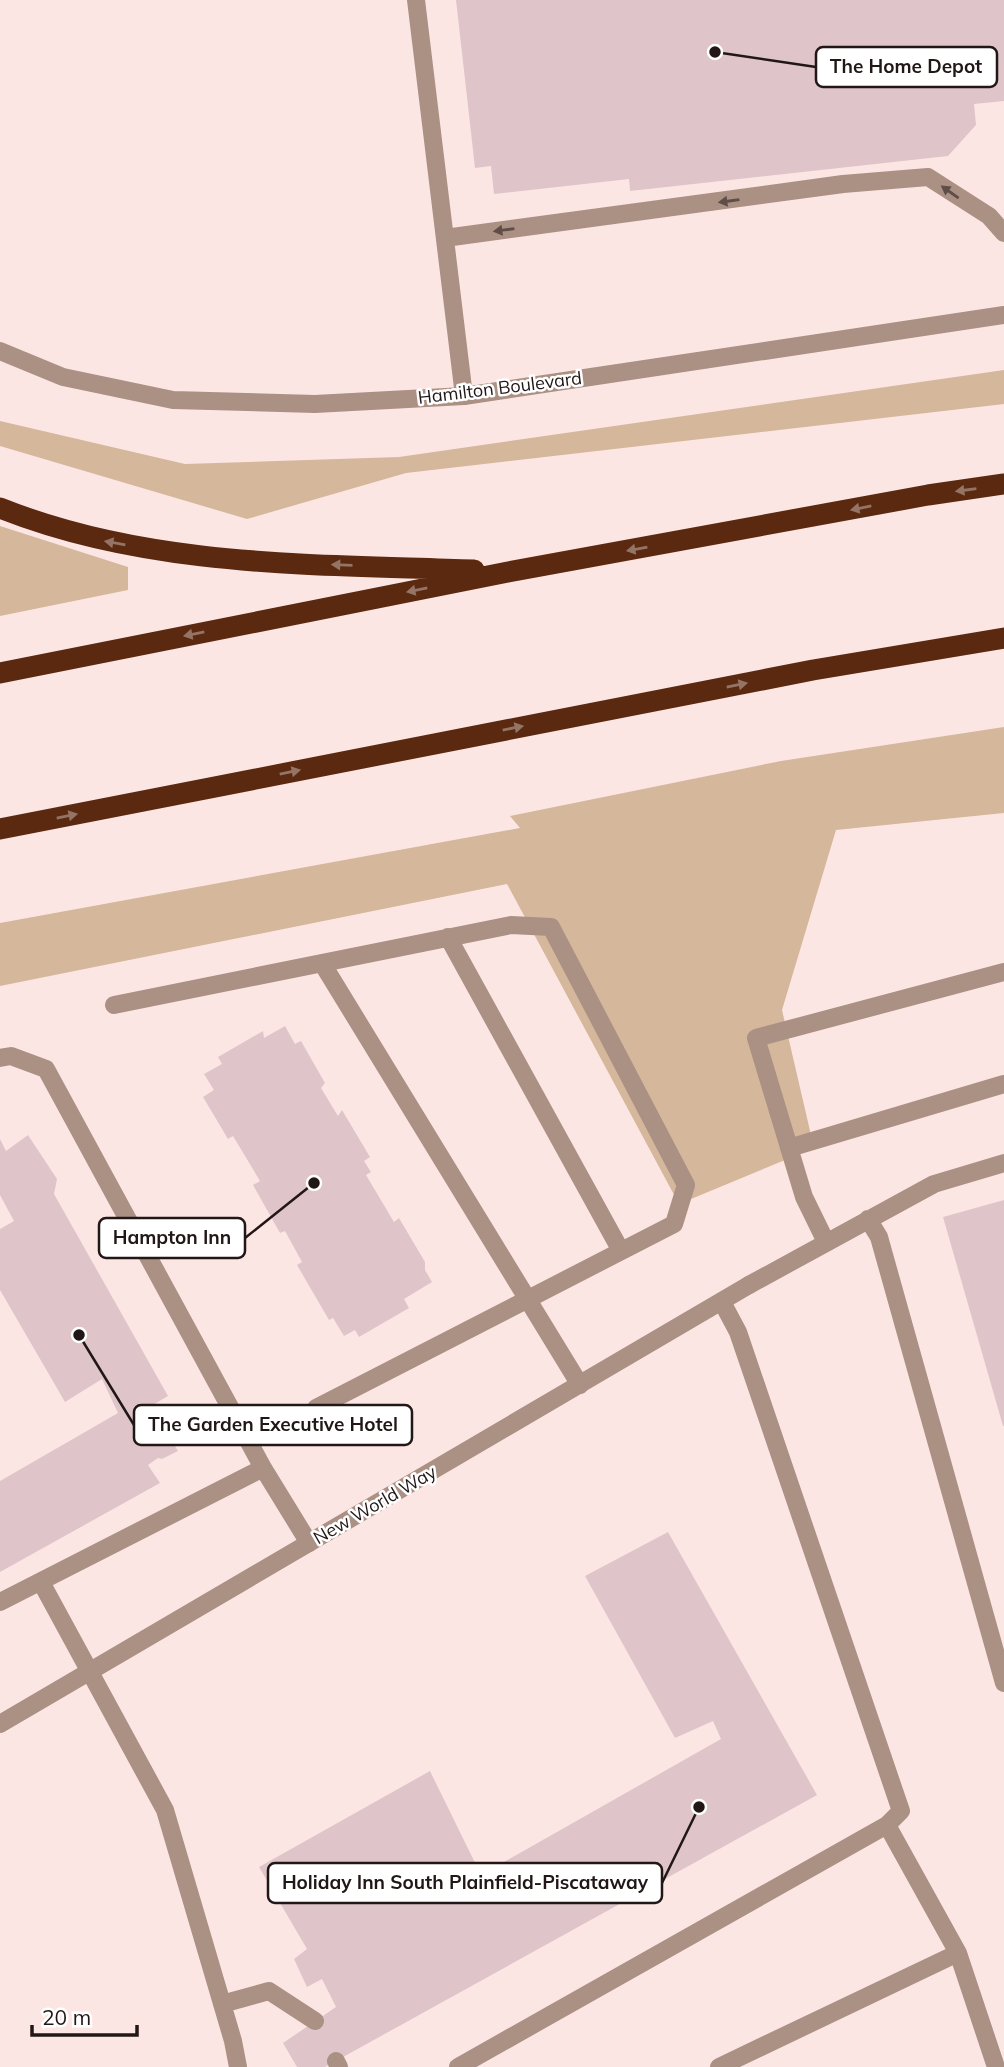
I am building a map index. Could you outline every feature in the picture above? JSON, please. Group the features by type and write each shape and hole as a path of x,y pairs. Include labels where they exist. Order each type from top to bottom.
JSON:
{"highway":[{"path":"0,673 508,572 928,495 1004,484"},
{"path":"0,508 107,542 203,557 281,563 508,572"},
{"path":"0,829 813,670 1004,638"}],"street":[{"path":"415,0 464,396"},
{"path":"445,238 843,184 928,177 989,216 1004,233"},
{"name":"Hamilton Boulevard","path":"0,351 62,377 173,400 315,404 464,396 1004,315"},
{"path":"114,1005 511,925 551,927 686,1185 674,1224 316,1408"},
{"path":"448,937 621,1251"},
{"path":"322,963 580,1385"},
{"path":"826,1242 804,1197 755,1038 1004,972"},
{"path":"0,1058 11,1056 46,1069 263,1468 309,1543"},
{"path":"789,1148 1004,1084"},
{"name":"New World Way","path":"0,1724 749,1285 934,1184 1004,1163"},
{"path":"868,1219 879,1237 1004,1683"},
{"path":"458,2067 887,1825 901,1811 738,1332 722,1302"},
{"path":"0,1602 263,1468"},
{"path":"41,1581 164,1810 238,2067"},
{"path":"887,1825 958,1953 996,2067"},
{"path":"719,2067 958,1953"},
{"path":"222,2004 269,1991 315,2021"}],"shaded area":[{"path":"1004,370 1004,404 406,473 247,519 0,446 0,421 185,464 399,457"},
{"path":"0,526 128,567 128,590 0,616"},
{"path":"1004,727 1004,813 836,830 782,1010 814,1148 679,1204 507,884 0,986 0,923 520,828 510,816 781,761"}],"building":[{"path":"456,0 1004,0 1004,101 974,104 976,125 948,156 630,191 629,179 494,194 491,166 475,168"},
{"path":"285,1026 295,1044 301,1041 325,1083 321,1088 338,1116 342,1110 370,1157 364,1161 371,1172 366,1175 394,1222 399,1218 425,1262 425,1270 432,1282 404,1299 409,1308 359,1337 355,1330 344,1336 333,1318 329,1320 297,1265 302,1262 285,1231 280,1233 253,1185 260,1181 233,1136 228,1139 203,1097 214,1090 204,1074 222,1064 218,1057 263,1031 264,1038"},
{"path":"28,1135 57,1179 54,1194 168,1396 151,1406 178,1451 162,1459 158,1458 148,1465 160,1483 0,1572 0,1481 118,1413 102,1379 65,1402 0,1290 0,1229 14,1221 0,1195 0,1139 6,1151"},
{"path":"1004,1200 1004,1426 1003,1426 943,1217"},
{"path":"668,1532 817,1795 325,2067 297,2067 283,2043 336,2007 322,1979 307,1987 294,1959 307,1949 259,1867 430,1771 481,1875 721,1739 713,1721 675,1738 585,1576"}],"place":[{"name":"The Home Depot","path":"715,52"},
{"name":"Hampton Inn","path":"314,1183"},
{"name":"The Garden Executive Hotel","path":"79,1335"},
{"name":"Holiday Inn South Plainfield-Piscataway","path":"699,1807"}]}
